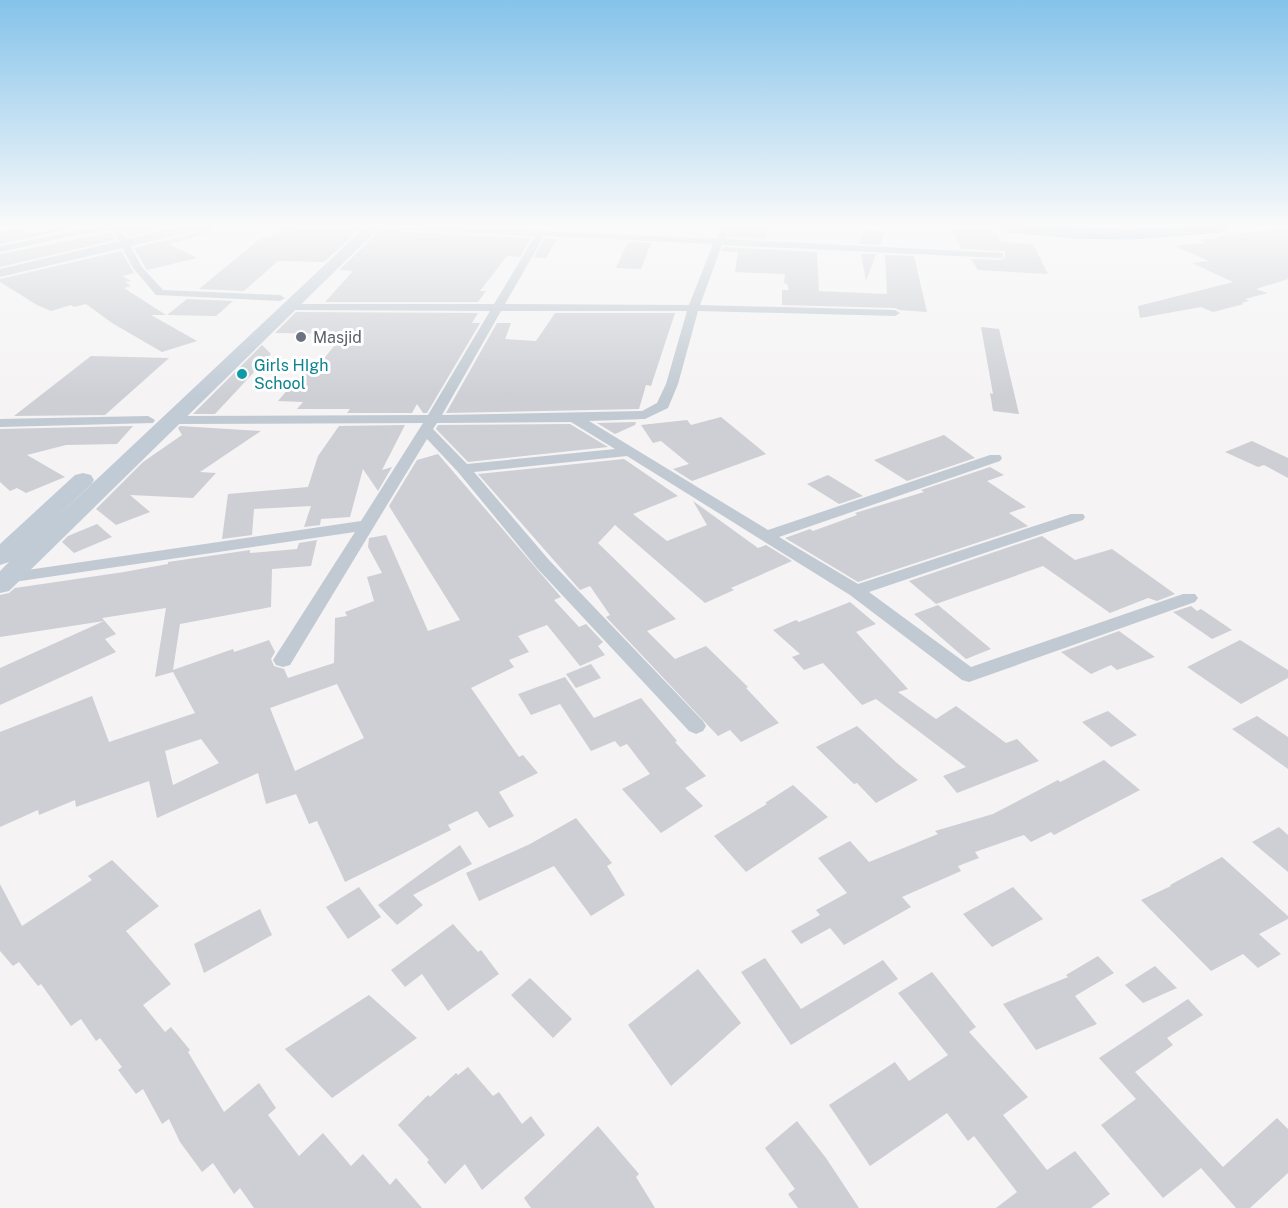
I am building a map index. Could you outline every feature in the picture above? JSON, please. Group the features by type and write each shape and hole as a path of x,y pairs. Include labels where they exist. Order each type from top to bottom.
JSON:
{"main road":[{"path":"0,556 182,389 306,283"},
{"path":"3,580 203,390 285,303"},
{"path":"182,389 203,390"}],"street":[{"path":"152,283 160,293 285,303 895,313"},
{"path":"283,660 429,424 511,283"},
{"path":"172,420 429,424 645,415 663,405 672,384 703,283"},
{"path":"574,418 856,591 969,675 1189,598"},
{"path":"0,423 148,420"},
{"path":"429,424 463,469 543,564 696,726"},
{"path":"463,469 628,452"},
{"path":"768,535 994,458"},
{"path":"856,591 1077,517"},
{"path":"3,580 366,525"}],"building":[{"path":"2,283 127,283 131,286 124,288 166,315 151,315 197,341 162,352 112,323 86,304 74,307 71,305 51,311"},
{"path":"206,283 253,283 244,291 199,289"},
{"path":"342,283 486,283 480,291 486,291 478,302 325,302"},
{"path":"785,283 819,283 819,291 887,294 886,283 920,283 927,312 895,308 782,305 782,290 789,290"},
{"path":"1228,283 1274,283 1256,289 1268,293 1245,299 1249,301 1241,303 1244,304 1213,312 1201,307 1140,318 1138,306"},
{"path":"187,299 233,301 216,316 167,315"},
{"path":"296,312 478,313 472,323 480,323 427,413 423,413 417,404 412,413 347,413 350,409 297,409 303,402 278,401 307,367 317,367 344,334 275,333"},
{"path":"555,313 675,313 651,386 646,385 639,409 446,413 497,323 511,323 505,339 536,341"},
{"path":"981,327 999,329 1019,414 993,411 990,393 993,394"},
{"name":"Girls HIgh School","path":"262,345 271,354 215,414 193,414"},
{"path":"91,356 169,358 105,415 14,416"},
{"path":"721,417 766,454 692,481 673,469 689,464 661,441 653,443 641,425 687,420 691,425"},
{"path":"636,422 635,425 615,434 597,423"},
{"path":"570,424 608,447 468,462 436,429 438,425"},
{"path":"405,425 382,470 392,467 378,491 363,469 350,517 321,519 320,525 304,527 311,506 254,509 252,535 222,539 228,494 308,487 318,456 339,426"},
{"path":"133,426 117,444 66,445 27,455 65,477 26,493 17,488 10,491 0,482 0,429"},
{"path":"180,426 261,431 200,472 216,473 193,498 130,495 150,512 116,525 96,509 143,462 182,435 178,428"},
{"path":"944,435 975,458 907,481 874,460"},
{"path":"1252,441 1288,458 1288,478 1264,465 1258,467 1225,452"},
{"path":"438,454 561,597 554,600 579,627 586,624 603,642 598,646 605,655 580,666 547,625 518,636 529,652 509,660 514,667 471,688 519,757 523,755 538,773 499,792 514,816 489,828 477,811 448,825 451,830 345,882 317,821 309,824 296,794 266,804 258,773 157,818 149,781 76,807 75,800 39,815 38,810 0,827 0,732 92,696 109,742 195,713 173,672 155,677 166,608 102,618 116,634 105,639 116,652 0,705 0,668 104,621 0,637 0,595 9,593 15,588 124,572 168,564 168,562 250,550 250,553 297,549 299,543 317,540 311,566 272,569 271,607 180,624 173,670 233,649 234,652 269,640 275,652 271,659 274,666 284,669 288,678 334,663 335,618 347,616 345,612 374,601 367,577 382,573 368,547 369,538 386,535 428,631 460,620 389,506 417,460","holes":["337,684 364,738 295,771 270,708","201,739 219,763 173,785 165,751"]},
{"path":"624,459 678,496 633,514 667,541 707,525 693,501 758,548 766,545 792,561 731,588 734,590 705,603 615,525 598,543 676,619 647,631 675,659 706,646 748,687 746,688 779,723 741,742 730,730 718,736 606,617 610,615 590,586 580,590 478,474"},
{"path":"990,467 1004,475 987,481 1026,507 1009,513 1028,526 858,582 785,538 810,529 813,531 857,515 855,513 924,492 921,490"},
{"path":"828,475 863,496 839,504 807,484"},
{"path":"97,524 112,537 74,553 62,542 68,536"},
{"path":"1042,536 1075,560 1112,549 1175,594 1157,601 1148,598 1110,613 1043,566 936,604 909,581"},
{"path":"850,602 876,624 856,632 908,689 898,692 936,719 956,706 1006,743 1017,739 1039,761 957,793 943,776 966,767 876,699 862,705 823,663 804,670 792,657 800,654 773,630"},
{"path":"938,605 991,649 966,659 914,614"},
{"path":"1191,606 1197,611 1201,609 1232,630 1212,639 1173,612"},
{"path":"1119,631 1155,657 1117,670 1111,665 1091,674 1061,652"},
{"path":"1240,640 1288,670 1288,678 1241,704 1187,667"},
{"path":"591,664 601,678 576,688 566,674"},
{"path":"565,677 594,718 641,698 677,741 675,742 706,776 685,788 703,806 661,833 622,789 650,774 627,744 620,747 615,741 591,751 560,704 531,715 518,694"},
{"path":"1108,711 1137,735 1111,747 1082,722"},
{"path":"1257,716 1288,737 1288,769 1232,729"},
{"path":"857,726 918,780 876,803 816,747"},
{"path":"1104,760 1140,790 1054,835 1051,832 1031,842 1024,835 975,852 979,858 958,866 961,871 902,897 911,907 844,945 830,928 801,944 791,931 820,915 816,910 847,893 818,858 850,841 869,862 938,834 935,831 993,814 1058,780 1060,782"},
{"path":"793,785 828,817 746,872 714,836 767,804 765,803"},
{"path":"576,818 612,863 607,866 625,895 591,916 554,866 479,901 466,873 530,844"},
{"path":"1279,827 1288,835 1288,872 1252,842"},
{"path":"460,845 472,864 413,895 423,905 397,925 378,905"},
{"path":"1222,857 1288,916 1288,919 1259,934 1281,954 1258,968 1243,954 1211,971 1141,900"},
{"path":"112,860 159,906 126,931 171,984 143,1005 165,1032 171,1027 190,1050 188,1052 224,1112 259,1083 276,1108 268,1115 299,1156 323,1133 351,1166 363,1154 390,1185 396,1178 422,1208 254,1208 240,1188 234,1194 213,1163 202,1172 180,1142 169,1119 162,1124 143,1089 136,1094 118,1070 122,1067 100,1038 96,1041 81,1019 71,1026 41,984 38,986 19,962 13,966 0,951 0,884 22,926 92,880 88,876"},
{"path":"359,887 381,917 348,939 326,907"},
{"path":"1013,887 1043,919 992,947 963,914"},
{"path":"260,909 272,935 204,973 194,944"},
{"path":"453,924 478,952 481,950 499,974 448,1011 422,974 405,987 391,970"},
{"path":"1098,956 1114,973 1075,996 1097,1024 1036,1050 1003,1004 1068,977 1066,975"},
{"path":"765,958 801,1009 883,960 898,979 791,1045 741,972"},
{"path":"1155,966 1177,988 1143,1003 1125,985"},
{"path":"698,969 741,1023 671,1086 628,1025"},
{"path":"932,972 976,1027 969,1032 1028,1097 1003,1115 1047,1170 1075,1151 1110,1194 1091,1208 996,1208 1017,1192 974,1136 968,1141 947,1113 870,1166 829,1105 895,1062 909,1081 948,1055 898,993"},
{"path":"530,978 572,1019 553,1038 511,995"},
{"path":"369,995 417,1038 332,1098 285,1049"},
{"path":"1188,999 1203,1015 1167,1038 1173,1045 1135,1072 1223,1167 1277,1118 1288,1129 1288,1173 1250,1208 1236,1208 1201,1168 1163,1198 1101,1125 1136,1099 1099,1058"},
{"path":"468,1067 493,1096 499,1092 522,1124 531,1116 545,1135 482,1190 465,1164 445,1184 427,1162 429,1160 398,1125 428,1095 430,1097 456,1073 458,1075"},
{"path":"797,1121 826,1158 859,1208 798,1208 788,1194 795,1189 765,1148"},
{"path":"598,1126 639,1174 636,1177 655,1208 531,1208 524,1198"}],"place":[{"name":"Masjid","path":"301,337"},
{"name":"Girls HIgh School","path":"242,374"}]}
